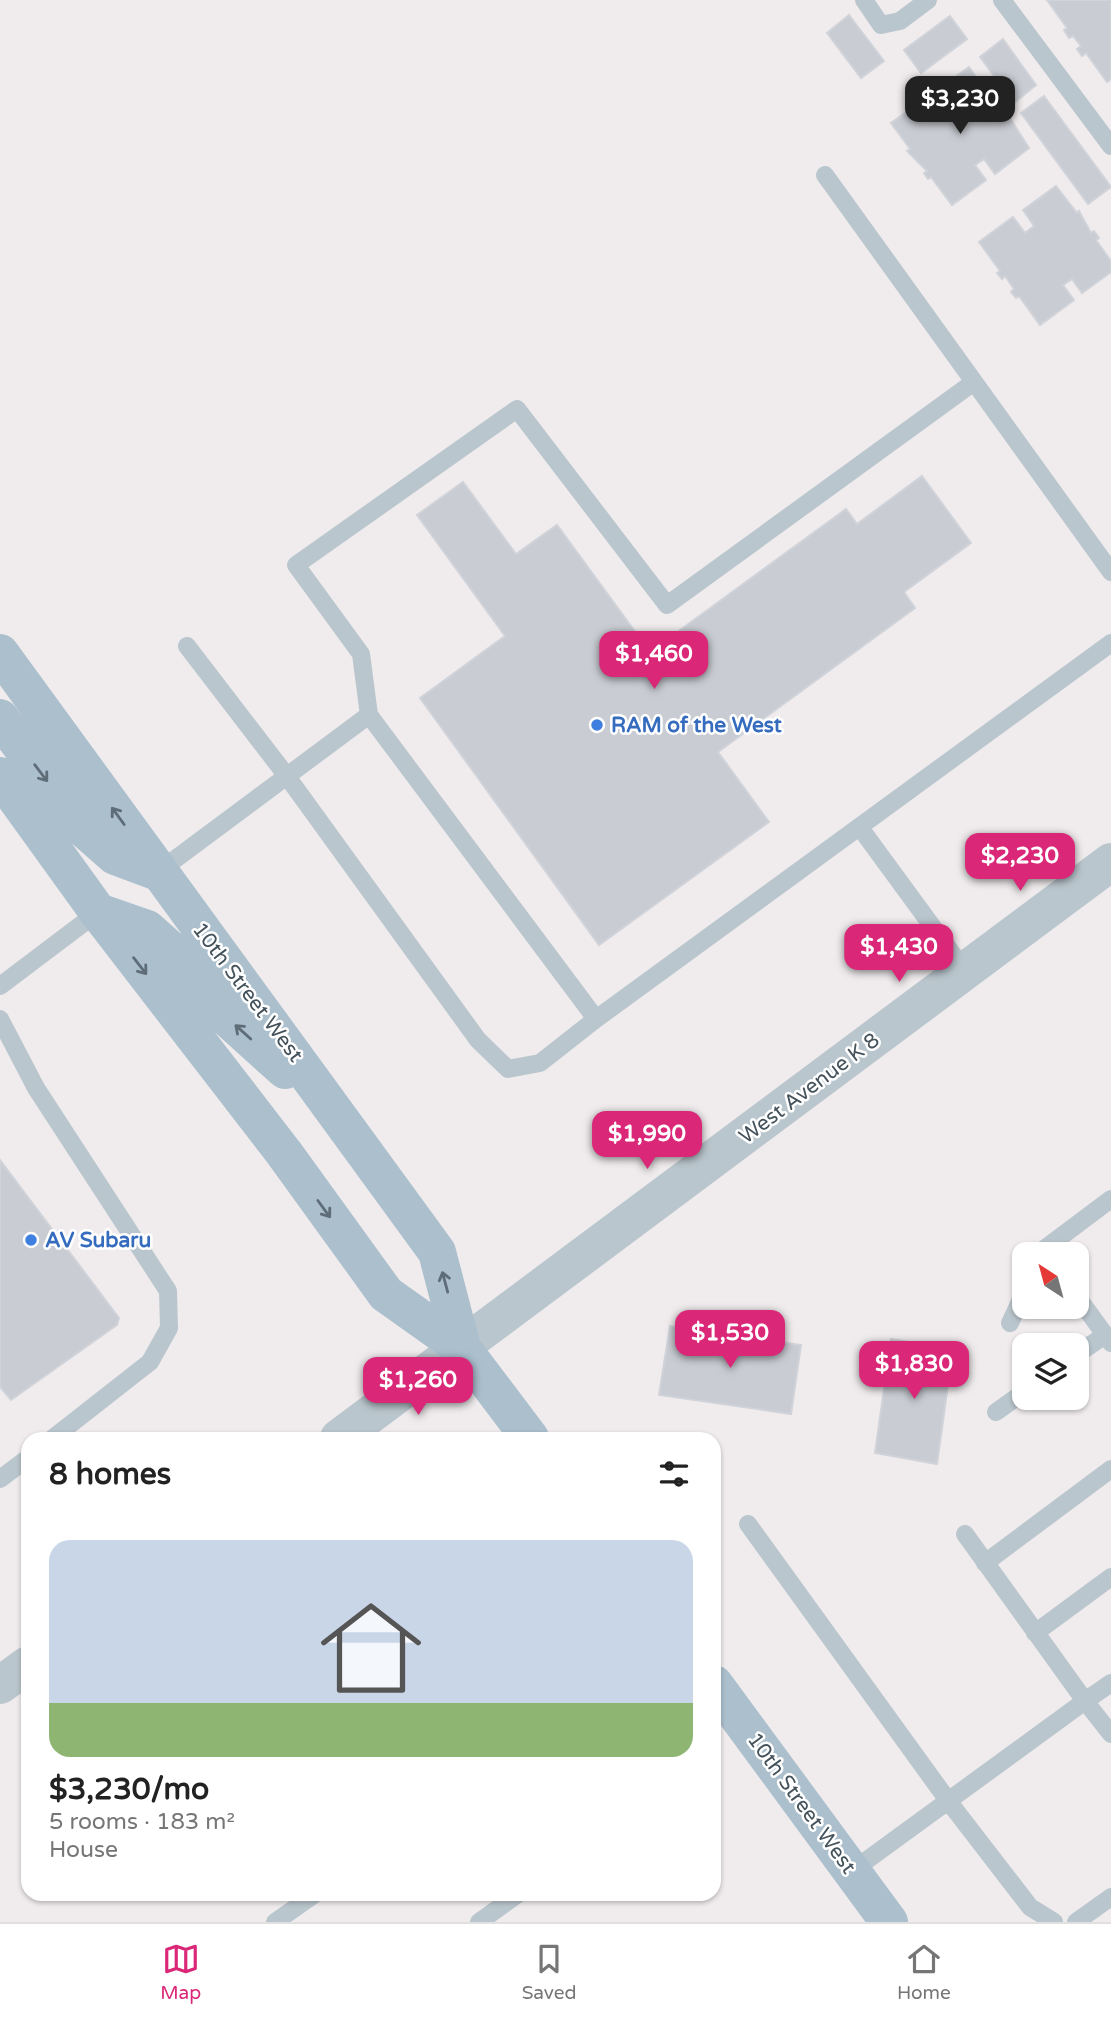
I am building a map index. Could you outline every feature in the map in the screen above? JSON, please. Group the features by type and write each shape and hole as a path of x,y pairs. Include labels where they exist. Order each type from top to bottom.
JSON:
{"main road":[{"name":"10th Street West","path":"0,653 437,1252 462,1348"},
{"path":"0,718 82,827 115,856 158,872"},
{"name":"10th Street West","path":"0,776 98,912 284,1153 386,1294 462,1348 525,1432"},
{"path":"98,912 147,929 176,954 224,1015 348,1127"},
{"name":"10th Street West","path":"721,1693 889,1922"}],"street":[{"name":"West Avenue K 8","path":"347,1432 1111,862"},
{"path":"0,1685 21,1670"}],"lane":[{"path":"864,0 881,25 900,21 928,0"},
{"path":"1002,0 1111,146"},
{"path":"825,175 1111,572"},
{"path":"596,1020 369,715 361,654 296,565 517,409 667,605 974,382"},
{"path":"187,646 286,775 478,1040 508,1069 540,1063 1111,643"},
{"path":"158,872 369,715"},
{"path":"860,829 965,971"},
{"path":"0,986 98,912"},
{"path":"0,1019 36,1088 168,1291 169,1328 150,1362 61,1432"},
{"path":"1057,1242 1111,1199"},
{"path":"1089,1313 1108,1339 1089,1348"},
{"path":"1010,1323 1012,1319"},
{"path":"996,1412 1012,1401"},
{"path":"0,1479 21,1466"},
{"path":"985,1563 1111,1469"},
{"path":"748,1524 949,1802 1030,1907 1054,1922"},
{"path":"965,1534 1111,1734"},
{"path":"1035,1633 1111,1577"},
{"path":"852,1871 1111,1683"},
{"path":"1076,1922 1111,1897"},
{"path":"275,1922 305,1901"},
{"path":"479,1922 508,1901"}],"building":[{"path":"1047,0 1111,0 1111,79 1107,82 1086,53 1082,56 1077,49 1081,46 1073,36 1069,38 1064,30 1067,28"},
{"path":"849,15 884,61 861,78 827,33"},
{"path":"950,16 967,39 921,73 904,50"},
{"path":"1003,39 1036,85 1014,103 980,57"},
{"path":"969,67 989,95 992,93 1003,114 1006,112 1029,148 995,174 984,159 975,165 986,180 952,205 931,177 928,179 924,173 927,171 907,151 910,149 891,123 926,98 937,114 946,108 935,92"},
{"path":"1044,96 1111,187 1088,204 1021,113"},
{"path":"1056,186 1077,213 1079,211 1091,233 1094,231 1099,238 1096,240 1111,261 1111,272 1082,293 1072,279 1063,285 1074,300 1040,325 1019,296 1016,298 1011,292 1014,289 1005,276 1002,279 997,273 1000,271 979,242 1013,217 1025,233 1034,226 1023,210"},
{"name":"RAM of the West","path":"922,476 971,543 904,592 915,608 718,752 769,822 599,945 420,698 505,636 417,515 463,482 516,554 557,525 650,652 846,509 857,524"},
{"name":"AV Subaru","path":"0,1160 119,1318 117,1325 11,1400 0,1387"},
{"path":"670,1326 801,1345 791,1414 659,1395"},
{"path":"891,1339 953,1349 937,1464 875,1453"}],"place":[{"name":"RAM of the West","path":"597,725"},
{"name":"AV Subaru","path":"31,1240"}]}
